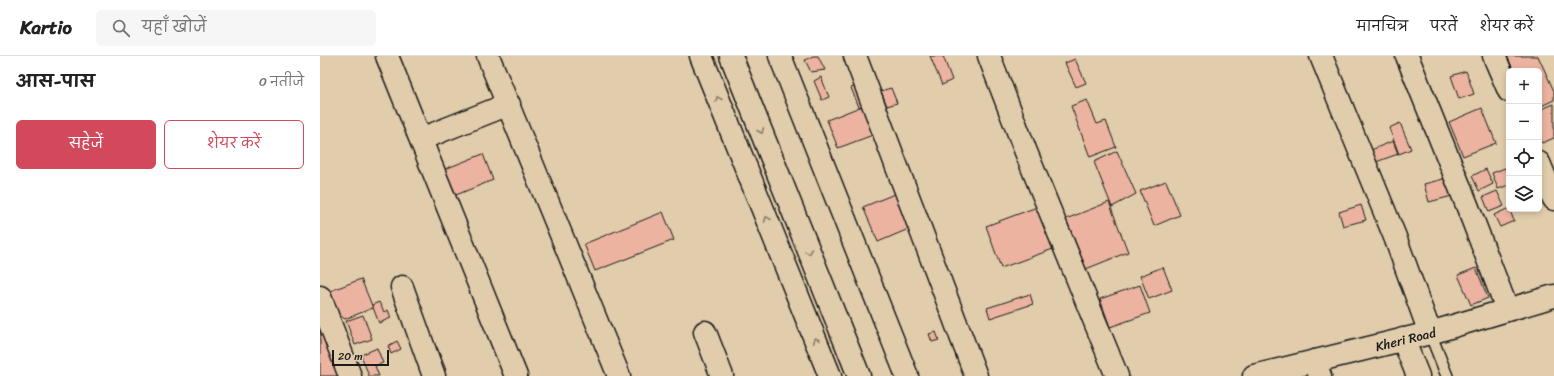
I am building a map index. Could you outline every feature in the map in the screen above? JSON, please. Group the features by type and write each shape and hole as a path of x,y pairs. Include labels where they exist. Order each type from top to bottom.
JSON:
{"street":[{"path":"387,56 516,376"},
{"path":"488,56 509,104 619,376"},
{"path":"701,56 830,376"},
{"path":"731,56 859,376"},
{"path":"780,56 908,376"},
{"path":"854,56 976,376"},
{"path":"989,56 1026,152 1117,376"},
{"path":"1321,56 1395,237 1430,333"},
{"path":"1407,56 1467,205 1506,309"},
{"path":"1494,56 1506,84"},
{"path":"421,139 509,104"},
{"path":"1542,170 1554,199"},
{"path":"402,287 434,376"},
{"name":"Kheri Road","path":"1254,376 1317,368 1403,339 1430,333 1506,309 1554,296"},
{"path":"320,297 350,376"},
{"path":"706,332 722,376"},
{"path":"1403,339 1418,376"}],"lane":[{"path":"1430,333 1447,376"}],"building":[{"path":"813,56 818,56 825,70 811,72 805,60"},
{"path":"930,56 943,56 952,80 942,85"},
{"path":"1507,56 1538,56 1554,91 1554,100 1542,106 1542,68 1513,68"},
{"path":"1075,59 1086,83 1076,87 1065,63"},
{"path":"1466,71 1474,94 1459,99 1451,76"},
{"path":"821,77 829,97 822,100 814,81"},
{"path":"862,83 870,102 859,107 851,88"},
{"path":"891,88 897,103 887,106 881,91"},
{"path":"1087,100 1097,124 1106,121 1116,147 1090,157 1071,106"},
{"path":"870,103 881,132 838,148 827,120"},
{"path":"1554,104 1554,138 1542,143 1542,140 1542,109"},
{"path":"1482,108 1496,143 1463,156 1449,122"},
{"path":"1400,123 1411,149 1399,154 1389,128"},
{"path":"1393,141 1398,154 1376,162 1371,150"},
{"path":"1117,151 1136,194 1112,207 1094,162"},
{"path":"483,154 493,180 456,195 445,169"},
{"path":"1505,168 1506,186 1498,189 1492,173"},
{"path":"1486,169 1493,184 1479,191 1472,176"},
{"path":"1451,177 1456,195 1429,202 1424,184"},
{"path":"1166,181 1180,215 1154,226 1140,191"},
{"path":"904,190 918,225 878,242 863,207"},
{"path":"1497,191 1504,206 1489,212 1483,197"},
{"path":"1109,202 1128,252 1086,269 1066,219"},
{"path":"1361,205 1366,220 1343,226 1339,212"},
{"path":"1037,207 1053,249 1001,268 986,226"},
{"path":"1506,209 1506,212 1511,212 1514,221 1500,227 1494,215"},
{"path":"663,212 674,240 595,271 584,244"},
{"path":"1163,267 1172,290 1149,299 1140,276"},
{"path":"1476,268 1488,298 1471,305 1458,275"},
{"path":"361,279 373,308 345,319 339,315 330,291"},
{"path":"1140,285 1150,313 1110,327 1100,299"},
{"path":"1030,294 1033,304 990,318 987,308"},
{"path":"379,302 384,312 388,310 391,318 379,323 372,305"},
{"path":"320,310 347,376 320,376"},
{"path":"363,315 372,339 355,345 346,321"},
{"path":"936,332 939,340 932,342 929,334"},
{"path":"397,341 401,349 391,354 388,346"},
{"path":"437,347 446,370 439,373 430,350"},
{"path":"377,348 383,363 375,366 379,376 369,376 361,355"}]}
